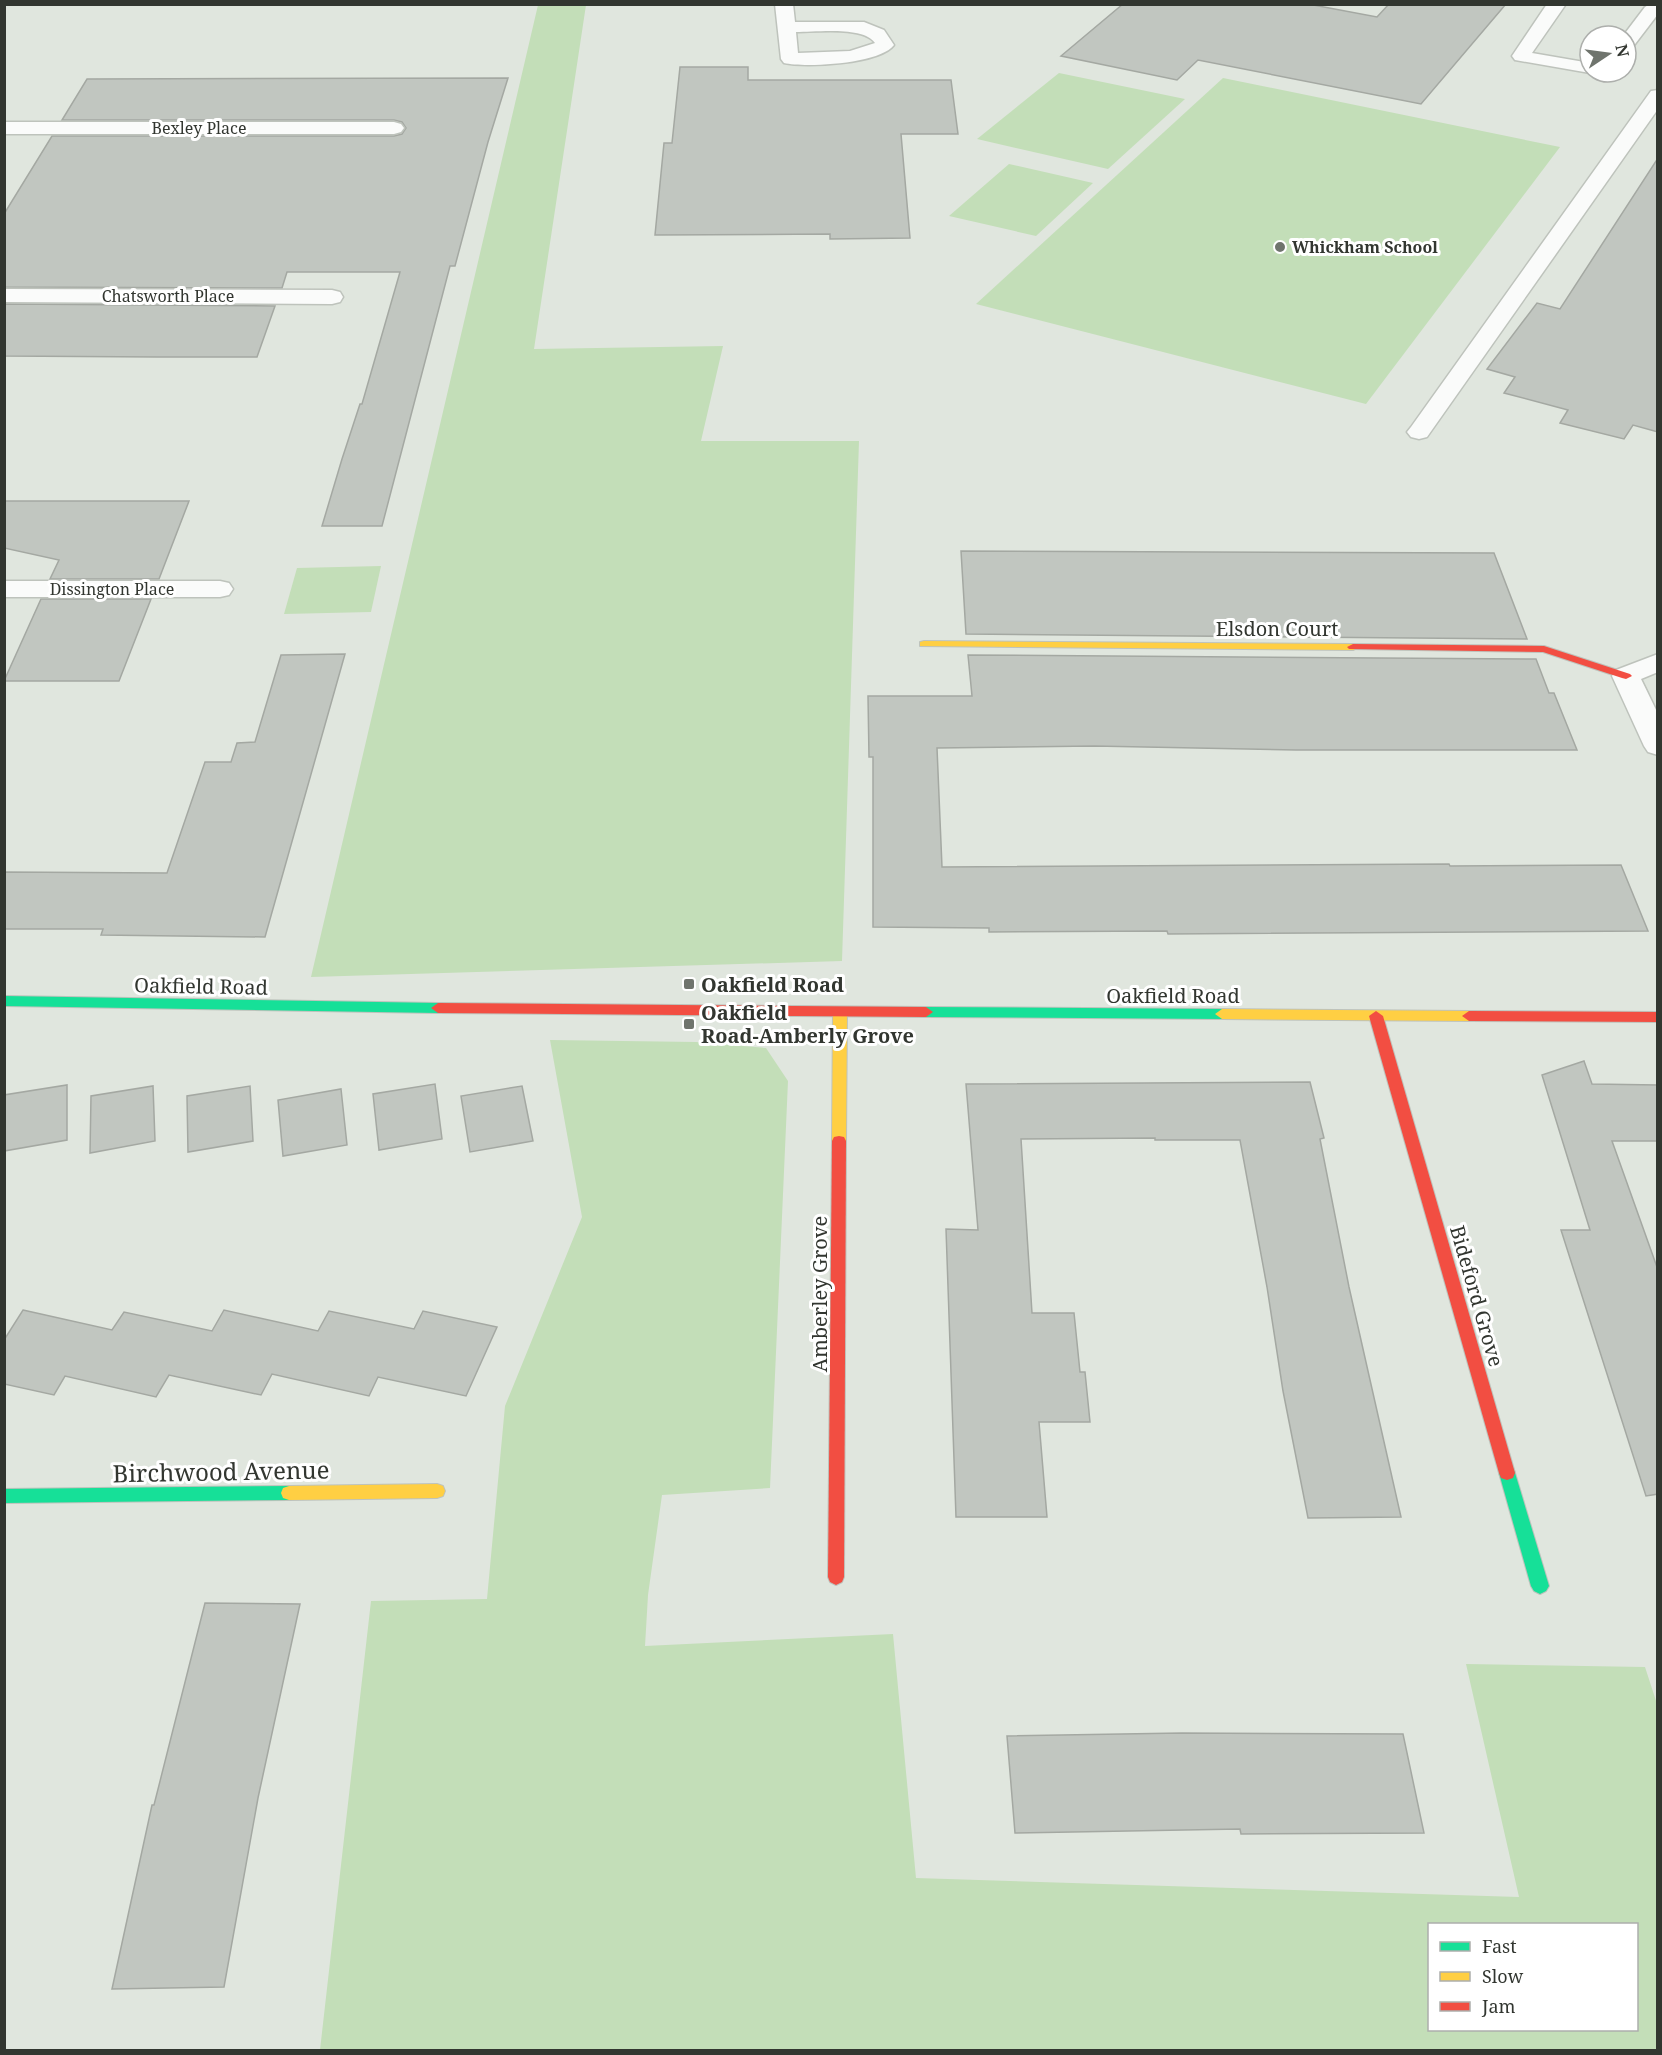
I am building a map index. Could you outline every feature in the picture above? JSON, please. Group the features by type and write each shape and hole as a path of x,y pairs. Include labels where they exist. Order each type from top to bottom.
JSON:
{"street":[{"path":"784,4 786,27 790,59 844,58 870,53 885,45 878,34 864,27 786,27"},
{"path":"1558,4 1521,56 1578,66"},
{"path":"1638,28 1651,11 1658,7"},
{"path":"1638,44 1648,44"},
{"path":"1419,432 1658,95"},
{"name":"Bexley Place","path":"4,128 394,128"},
{"name":"Chatsworth Place","path":"4,295 332,297"},
{"name":"Dissington Place","path":"4,589 220,589"},
{"name":"Elsdon Court","path":"924,644 1544,649 1626,676"},
{"path":"1658,662 1626,676 1658,746"},
{"name":"Oakfield Road","path":"4,1001 301,1007 1658,1017"},
{"name":"Amberley Grove","path":"836,1576 840,1012"},
{"name":"Bideford Grove","path":"1376,1016 1540,1586"},
{"name":"Birchwood Avenue","path":"4,1496 437,1491"}],"green space":[{"path":"538,5 586,5 534,349 723,346 701,441 859,441 842,961 311,977"},
{"path":"1059,73 1185,99 1108,169 977,139"},
{"path":"1223,78 1560,147 1366,404 976,304"},
{"path":"1009,164 1093,183 1036,236 949,216"},
{"path":"381,566 371,612 284,614 297,568"},
{"path":"550,1040 696,1042 766,1048 788,1081 770,1488 662,1495 648,1595 645,1646 893,1634 916,1878 1519,1897 1466,1664 1645,1667 1658,1707 1657,2050 320,2050 371,1601 487,1599 505,1406 582,1217"}],"building":[{"path":"1123,4 1308,4 1377,17 1389,4 1506,4 1421,104 1198,60 1177,80 1061,56"},
{"path":"680,67 748,67 748,80 951,80 958,134 901,134 910,238 830,239 830,234 655,235 664,143 672,143"},
{"path":"508,78 488,142 455,266 450,266 382,526 322,526 360,404 362,404 400,272 287,272 282,288 4,287 4,214 52,136 394,136 402,134 406,128 402,122 394,120 62,120 87,79"},
{"path":"1658,158 1658,432 1633,425 1624,439 1560,423 1568,410 1504,393 1515,377 1487,369 1537,303 1560,309"},
{"path":"4,304 275,306 257,357 4,356"},
{"path":"4,501 189,501 159,579 50,579 59,560 4,548"},
{"path":"961,551 1494,553 1527,639 966,634"},
{"path":"41,599 151,599 119,681 4,681"},
{"path":"345,654 265,937 101,935 103,929 4,929 4,872 167,873 205,762 231,762 237,743 255,742 281,655"},
{"path":"968,655 1536,659 1549,693 1554,693 1577,750 1296,750 1094,746 937,748 942,867 1621,865 1648,931 1168,934 1167,931 989,932 989,928 873,927 873,757 869,757 868,696 972,696"},
{"path":"1584,1061 1592,1084 1658,1085 1658,1141 1612,1141 1658,1270 1658,1494 1646,1496 1561,1230 1590,1230 1542,1075"},
{"path":"1310,1082 1324,1138 1320,1139 1349,1287 1401,1517 1308,1518 1283,1391 1240,1140 1155,1140 1155,1138 1021,1139 1032,1313 1074,1313 1080,1372 1085,1372 1090,1422 1039,1422 1047,1517 956,1517 946,1229 978,1230 966,1084"},
{"path":"435,1084 442,1139 379,1150 373,1094"},
{"path":"67,1085 67,1140 4,1151 4,1095"},
{"path":"153,1086 155,1141 90,1153 91,1096"},
{"path":"250,1086 253,1141 188,1152 187,1096"},
{"path":"522,1086 533,1141 470,1152 461,1096"},
{"path":"341,1089 347,1145 283,1156 278,1100"},
{"path":"23,1310 112,1330 124,1312 212,1331 224,1310 318,1331 329,1311 414,1329 423,1311 497,1327 466,1396 378,1377 369,1396 272,1374 261,1395 169,1375 156,1397 65,1376 54,1395 4,1384 4,1340"},
{"path":"205,1603 300,1604 258,1798 224,1987 112,1989 152,1805 154,1805"},
{"path":"1182,1733 1403,1734 1424,1833 1241,1834 1240,1829 1015,1833 1007,1736"}],"traffic: fast":[{"path":"4,1001 438,1008"},
{"path":"926,1012 1222,1014"},
{"path":"1507,1473 1540,1586"},
{"path":"4,1496 289,1493"}],"traffic: slow":[{"path":"924,644 1353,647"},
{"path":"839,1141 840,1012"},
{"path":"1222,1014 1469,1016"},
{"path":"289,1493 437,1491"}],"traffic: jam":[{"path":"1353,647 1544,649 1626,676"},
{"path":"438,1008 926,1012"},
{"path":"1376,1016 1507,1473"},
{"path":"1469,1016 1658,1017"},
{"path":"836,1577 839,1141"}],"place":[{"name":"Whickham School","path":"1280,247"},
{"name":"Oakfield Road","path":"689,984"},
{"name":"Oakfield Road-Amberly Grove","path":"689,1024"}]}
